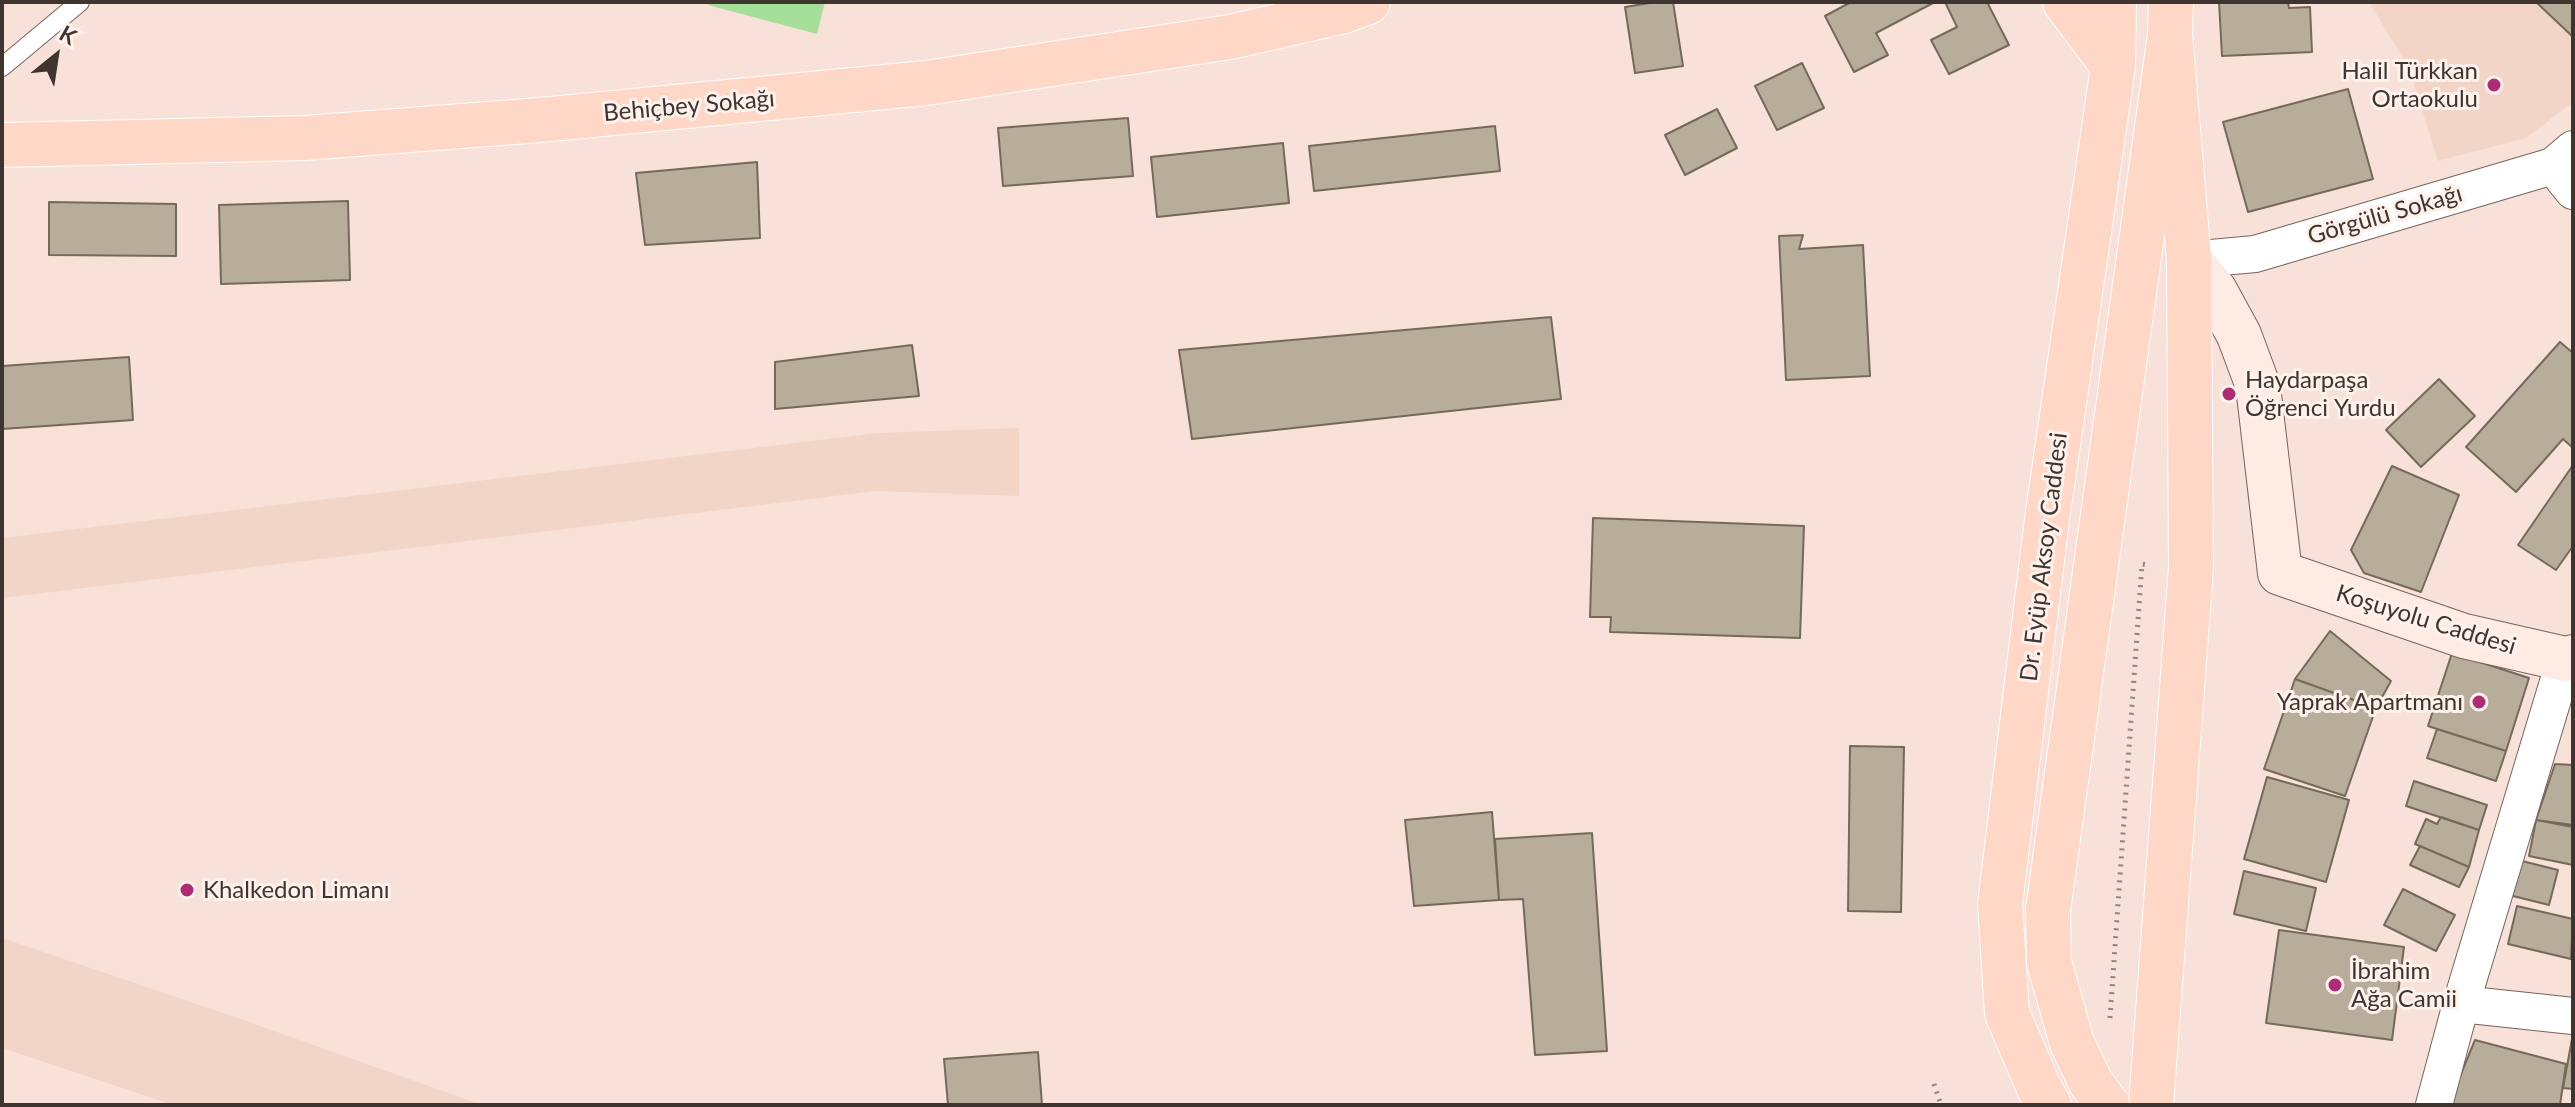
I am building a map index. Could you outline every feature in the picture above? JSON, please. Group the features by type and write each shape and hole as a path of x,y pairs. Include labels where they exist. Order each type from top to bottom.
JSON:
{"main road":[{"name":"Behiçbey Sokağı","path":"2,145 305,138 540,120 926,83 1230,37 1344,11 1368,2"},
{"path":"2065,2 2113,66"},
{"name":"Dr. Eyüp Aksoy Caddesi","path":"2049,1105 2007,1013 2000,904 2047,519 2113,66 2114,2"},
{"path":"2151,1105 2191,567 2189,260 2171,18"},
{"path":"2107,1105 2090,1081 2072,1043 2049,962 2048,910 2171,18"},
{"name":"Koşuyolu Caddesi","path":"2189,260 2215,291 2239,335 2258,386 2280,573 2464,636 2569,658"}],"street":[{"name":"Görgülü Sokağı","path":"2189,260 2255,254 2566,169"},
{"path":"2434,1105 2461,1004 2569,658"},
{"path":"2461,1004 2573,1016"}],"lane":[{"path":"2,67 80,2"}],"path":[{"path":"2109,1029 2142,564 2191,567"},
{"path":"1934,1084 1941,1105"}],"shaded area":[{"name":"Halil Türkkan Ortaokulu","path":"2369,2 2573,2 2573,102 2526,138 2438,161 2409,68"},
{"path":"1019,428 1019,496 875,491 2,598 2,538 878,433"},
{"path":"2,938 482,1105 173,1105 2,1048"}],"green space":[{"path":"709,2 825,2 817,34 708,5"}],"building":[{"path":"1673,2 1683,66 1635,73 1625,7"},
{"path":"1851,2 1935,2 1876,33 1888,55 1854,72 1825,16"},
{"path":"1945,2 1987,2 2009,45 1949,74 1931,40 1957,27"},
{"path":"2219,2 2288,2 2289,8 2310,7 2312,52 2222,56"},
{"path":"2536,2 2573,2 2573,37"},
{"path":"1802,63 1824,108 1777,130 1755,86"},
{"path":"2348,89 2373,179 2248,212 2223,122"},
{"path":"1717,109 1737,148 1685,175 1665,135"},
{"path":"1128,118 1133,176 1003,186 998,128"},
{"path":"1495,126 1500,171 1314,191 1309,146"},
{"path":"1283,143 1289,203 1157,217 1151,157"},
{"path":"757,162 760,238 645,245 636,173"},
{"path":"348,201 350,280 221,284 219,205"},
{"path":"49,202 176,204 176,256 49,255"},
{"path":"1803,235 1799,249 1863,245 1870,376 1786,380 1779,236"},
{"path":"1551,317 1561,399 1192,439 1179,350"},
{"path":"2560,342 2573,353 2573,448 2563,439 2516,492 2466,447"},
{"path":"912,345 919,396 775,409 775,362"},
{"path":"129,357 133,420 2,429 2,366"},
{"path":"2439,379 2475,416 2421,467 2386,430"},
{"path":"2573,465 2573,546 2556,570 2518,545"},
{"path":"2392,466 2459,495 2421,592 2364,573 2351,550"},
{"path":"1593,518 1804,526 1800,638 1610,632 1611,617 1590,617"},
{"path":"2330,631 2391,681 2376,708 2295,679"},
{"name":"Yaprak Apartmanı","path":"2452,653 2529,678 2506,751 2428,726"},
{"path":"2295,679 2376,708 2345,796 2264,769"},
{"path":"2437,729 2506,751 2496,781 2427,758"},
{"path":"1850,746 1904,747 1901,912 1848,911"},
{"path":"2555,764 2573,765 2573,825 2536,820"},
{"path":"2267,777 2349,800 2326,882 2244,859"},
{"path":"2414,781 2487,805 2479,830 2406,806"},
{"path":"1492,812 1499,900 1414,906 1405,820"},
{"path":"2441,817 2479,830 2469,867 2415,844 2426,819 2437,824"},
{"path":"2536,820 2573,827 2573,865 2529,856"},
{"path":"1592,833 1607,1051 1535,1055 1523,899 1499,900 1495,839"},
{"path":"2420,846 2469,867 2459,887 2410,865"},
{"path":"2510,858 2558,870 2549,905 2501,893"},
{"path":"2244,871 2316,888 2306,931 2234,914"},
{"path":"2403,889 2455,915 2436,951 2384,925"},
{"path":"2517,906 2573,919 2571,959 2508,944"},
{"name":"İbrahim Ağa Camii","path":"2279,930 2404,947 2392,1040 2266,1023"},
{"path":"2573,1039 2573,1089 2563,1088"},
{"path":"2475,1040 2566,1064 2560,1105 2448,1105"},
{"path":"1038,1052 1042,1105 948,1105 944,1059"}],"place":[{"name":"Halil Türkkan Ortaokulu","path":"2494,85"},
{"name":"Haydarpaşa Öğrenci Yurdu","path":"2229,394"},
{"name":"Yaprak Apartmanı","path":"2479,702"},
{"name":"Khalkedon Limanı","path":"187,890"},
{"name":"İbrahim Ağa Camii","path":"2335,985"}]}
